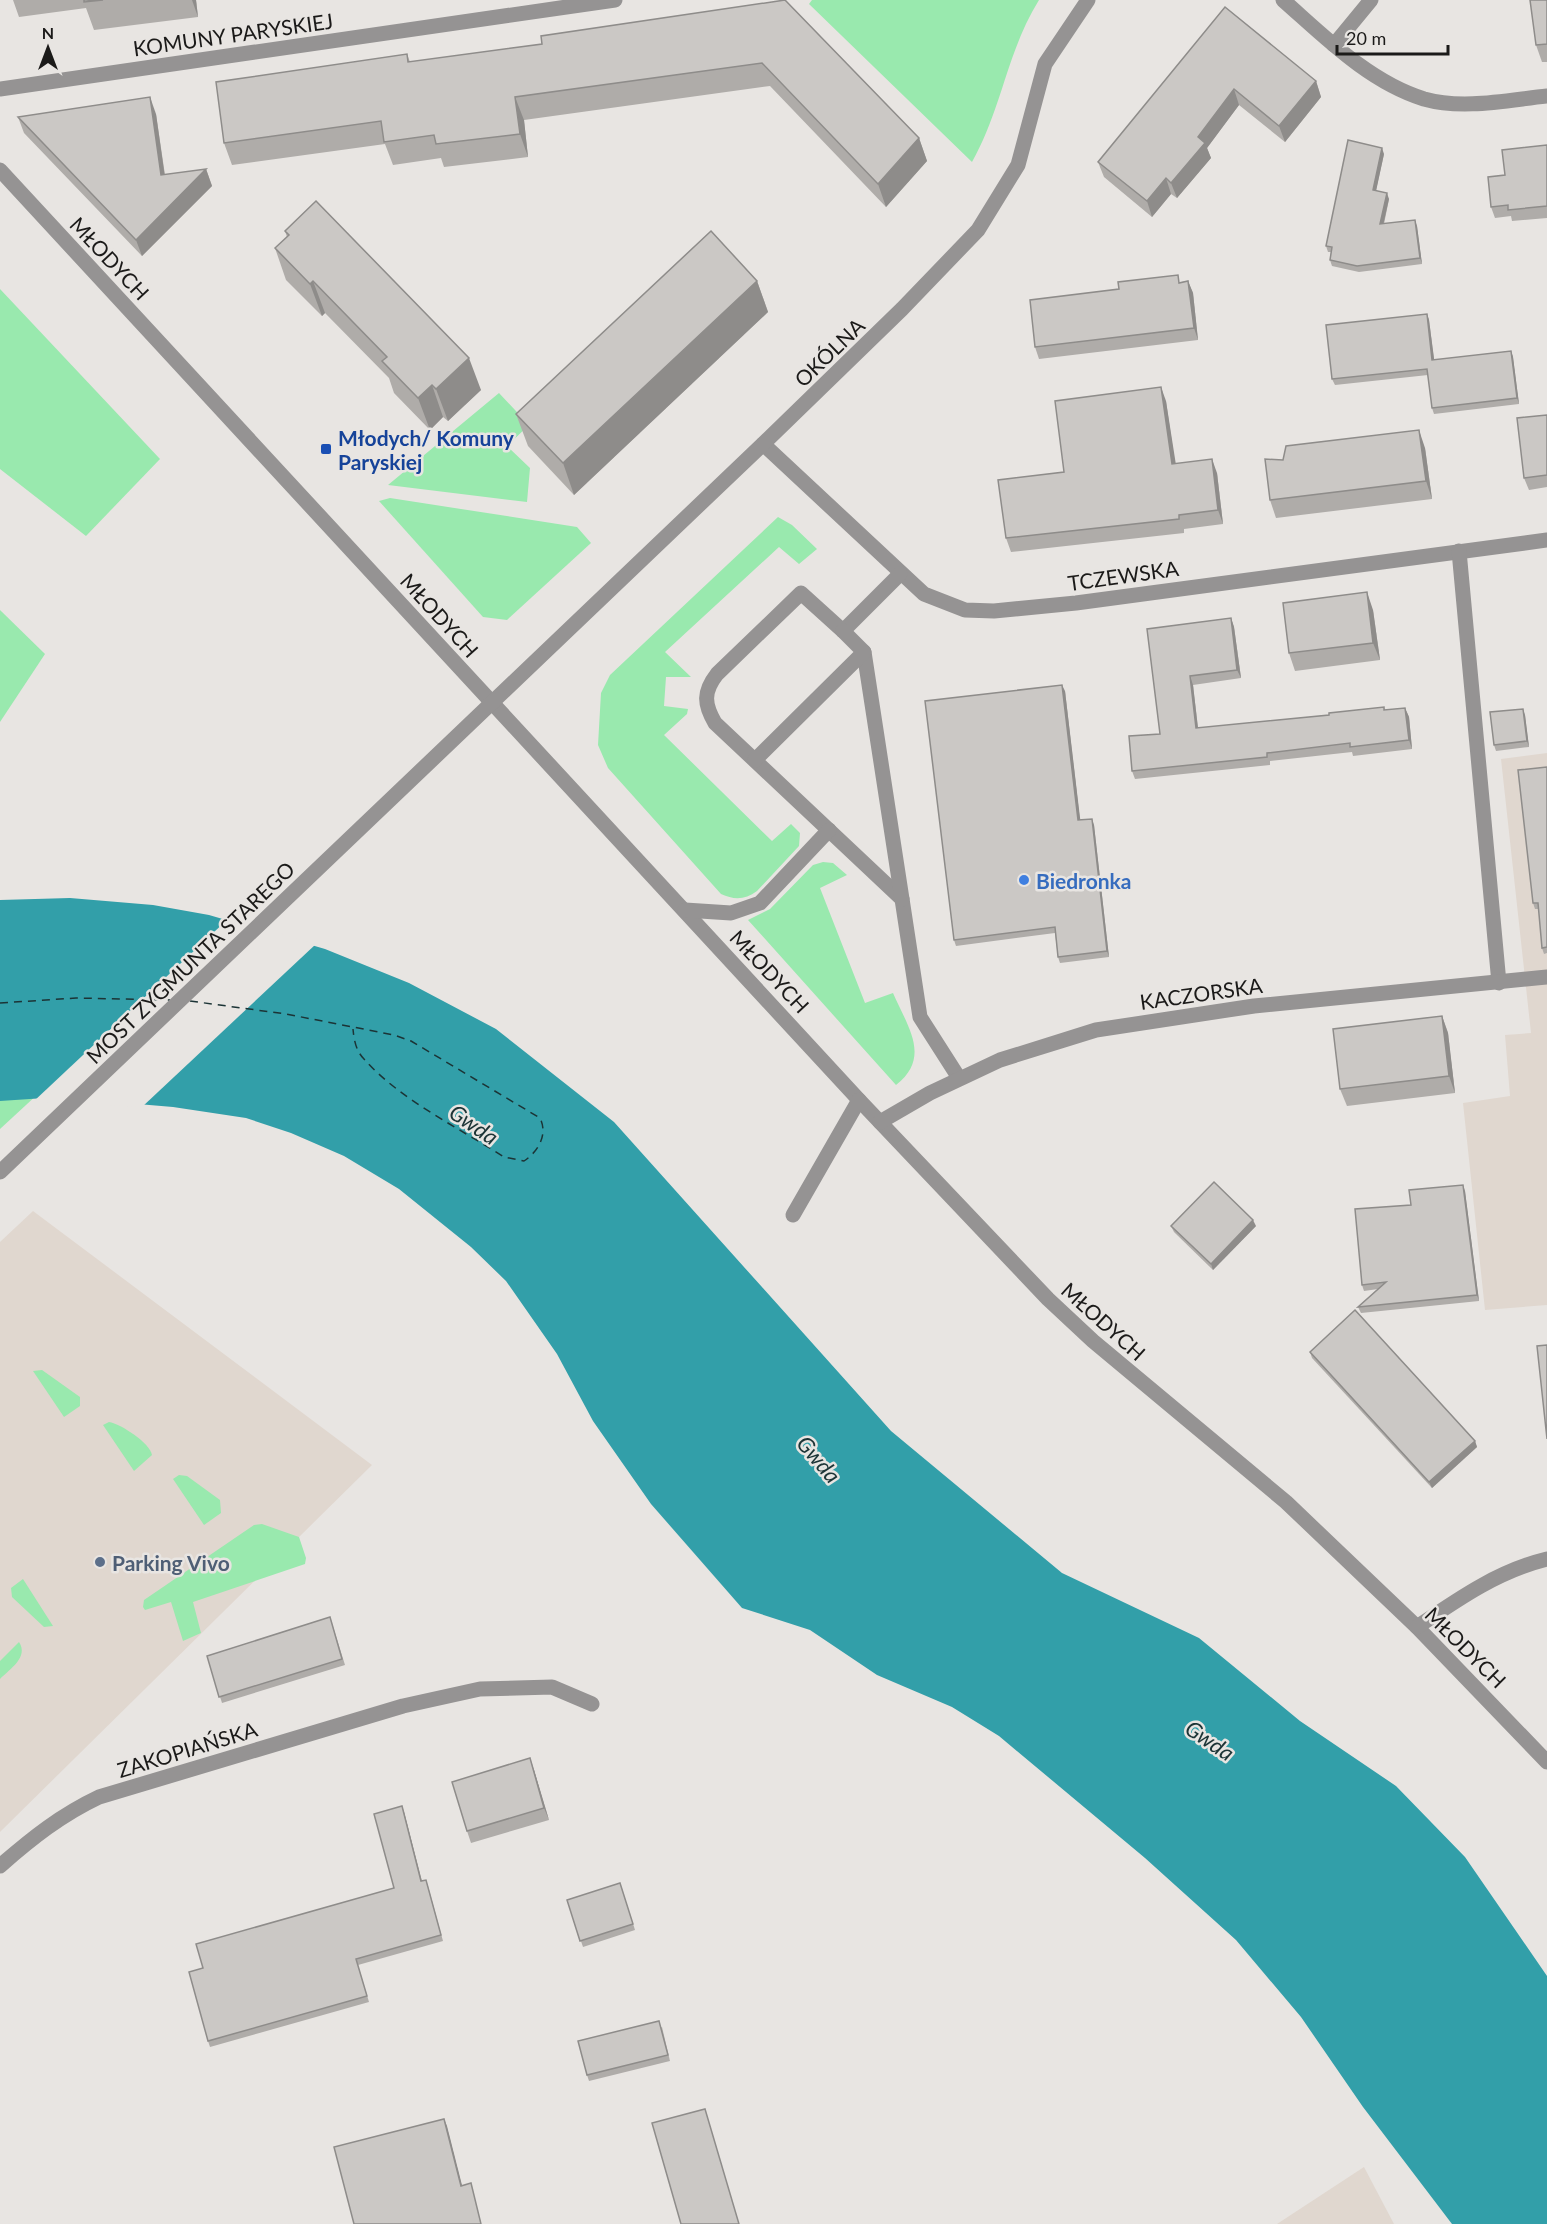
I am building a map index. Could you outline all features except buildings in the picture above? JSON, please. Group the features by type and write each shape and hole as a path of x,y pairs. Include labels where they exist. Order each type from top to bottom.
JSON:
{"street":[{"name":"KOMUNY PARYSKIEJ","path":"0,89 524,6 615,0"},
{"name":"OKÓLNA","path":"492,703 902,309 978,230 1018,165 1044,64 1088,0"},
{"path":"1283,0 1334,45 1390,83 1425,99 1463,104 1547,96"},
{"path":"1334,45 1371,0"},
{"name":"MŁODYCH","path":"0,170 859,1100 1048,1299 1093,1341 1286,1502 1417,1627 1547,1762"},
{"name":"TCZEWSKA","path":"763,444 924,594 966,610 994,611 1076,603 1547,540"},
{"path":"1459,551 1499,983"},
{"path":"843,632 900,574"},
{"path":"902,899 715,723 706,709 708,686 717,674 801,593 864,652 902,899 920,1017 959,1078"},
{"path":"755,760 864,652"},
{"name":"MOST ZYGMUNTA STAREGO","path":"0,1172 492,703"},
{"path":"685,910 731,913 760,903 829,830"},
{"name":"KACZORSKA","path":"880,1122 959,1078 1000,1060 1051,1042 1137,1023 1254,1006 1547,977"},
{"path":"793,1215 859,1100"},
{"path":"1417,1627 1468,1592 1501,1575 1547,1559"},
{"name":"ZAKOPIAŃSKA","path":"0,1866 47,1826 66,1813 99,1797 403,1706 480,1689 524,1687 552,1688 592,1704"}],"shaded area":[{"path":"1547,753 1547,1305 1485,1310 1463,1103 1510,1096 1505,1035 1531,1033 1501,759"},
{"name":"Parking Vivo","path":"33,1211 372,1465 0,1832 0,1242"},
{"path":"1364,2167 1394,2224 1277,2224"}],"green space":[{"path":"812,0 1039,0 1019,39 991,122 972,162 809,4"},
{"path":"0,289 160,459 86,536 0,469"},
{"path":"499,393 529,425 507,446 530,468 527,502 388,485"},
{"path":"390,498 577,527 591,543 507,620 483,617 379,501"},
{"path":"778,517 792,525 817,549 799,564 779,547 665,652 691,677 666,677 664,706 688,709 687,714 664,735 772,841 791,824 800,833 799,846 757,891 748,896 735,898 721,894 608,768 598,745 601,693 610,675"},
{"path":"0,610 45,654 0,722"},
{"path":"823,862 833,863 847,875 820,888 865,1003 893,993 910,1029 915,1052 913,1063 907,1074 896,1085 748,920 770,909 813,865"},
{"path":"39,1093 0,1129 0,1097"},
{"path":"42,1370 80,1397 80,1406 64,1417 33,1371"},
{"path":"109,1422 134,1435 150,1450 152,1455 134,1471 103,1425"},
{"path":"179,1475 187,1476 220,1500 221,1513 204,1525 173,1479"},
{"path":"262,1524 299,1537 306,1558 305,1564 193,1602 201,1633 183,1641 171,1602 145,1610 144,1600 254,1525"},
{"path":"23,1579 53,1626 44,1627 12,1597 11,1588"},
{"path":"19,1642 22,1653 20,1658 0,1679 0,1661"}],"water":[{"name":"Gwda","path":"70,898 153,905 209,915 325,949 409,983 496,1029 614,1122 891,1431 1062,1573 1199,1638 1300,1721 1396,1786 1465,1857 1547,1976 1547,2224 1452,2224 1363,2107 1301,2017 1236,1940 1145,1858 999,1736 952,1707 877,1675 810,1630 742,1608 651,1504 593,1421 557,1354 506,1281 471,1247 399,1189 344,1156 291,1133 246,1118 173,1107 114,1102 45,1098 0,1101 0,900"}],"pier":[{"path":"229,918 316,944 142,1107 33,1102"}],"ferry route":[{"path":"0,1003 76,998 170,1000"},
{"path":"190,1001 286,1014 394,1035 411,1041 540,1118 543,1130 538,1147 524,1161 504,1157 430,1112 394,1087 364,1059 356,1045 353,1029"}],"place":[{"name":"Młodych/ Komuny Paryskiej","path":"326,449"},
{"name":"Biedronka","path":"1024,880"},
{"name":"Parking Vivo","path":"100,1562"}]}
